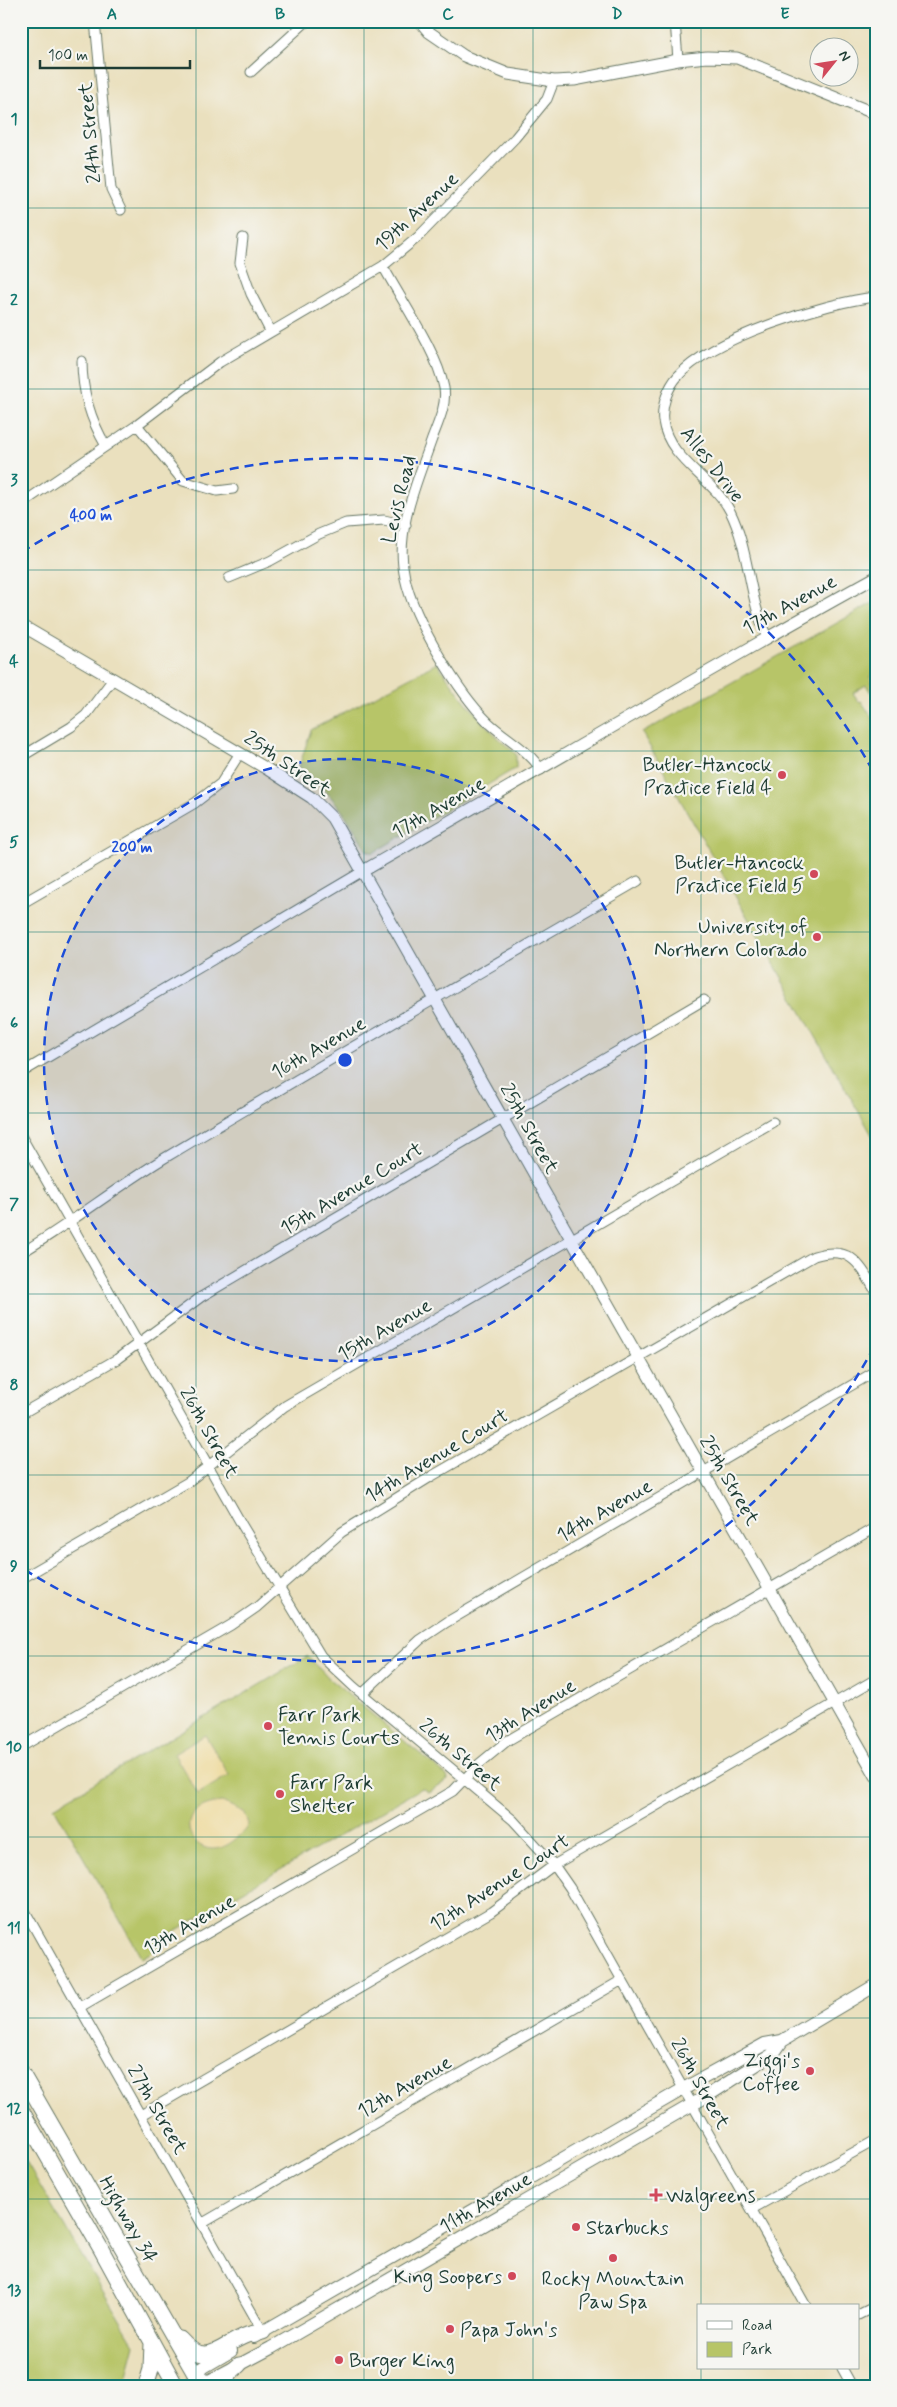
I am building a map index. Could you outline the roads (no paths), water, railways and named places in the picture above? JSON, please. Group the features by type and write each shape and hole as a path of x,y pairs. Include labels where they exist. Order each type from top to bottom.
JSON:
{"highway":[{"name":"Highway 34","path":"21,2072 166,2322 195,2383"},
{"name":"Highway 34","path":"21,2110 176,2386"},
{"path":"166,2322 186,2346 200,2354 212,2354 248,2334 263,2332"},
{"path":"146,2386 151,2370 152,2342"},
{"path":"222,2386 230,2373 239,2366"}],"main road":[{"name":"11th Avenue","path":"195,2383 202,2368 263,2332 685,2088 765,2044 782,2041 876,1985"},
{"name":"11th Avenue","path":"195,2383 209,2381 239,2366 693,2104 773,2054 782,2041"}],"street":[{"name":"24th Street","path":"95,21 111,189 121,210"},
{"path":"251,72 307,21"},
{"path":"420,21 429,32 464,56 508,74 554,81 574,80 678,60 722,57 737,58 876,114"},
{"path":"675,21 678,60"},
{"name":"19th Avenue","path":"21,504 137,425 220,362 383,266 418,237 515,138 547,99 554,81"},
{"path":"243,238 240,263 251,294 270,331"},
{"name":"Levis Road","path":"383,266 434,358 444,388 441,414 415,489 406,525 402,550 404,577 412,600 443,662 477,710 503,735 535,760 541,770"},
{"name":"Alles Drive","path":"767,637 759,620 740,534 720,495 677,452 668,438 663,415 669,390 678,376 700,358 723,345 818,308 876,297"},
{"path":"82,361 82,384 85,396 94,426 106,446"},
{"path":"137,425 183,482 217,491 233,489"},
{"path":"229,578 270,561 319,534 346,523 384,520 406,525"},
{"name":"17th Avenue","path":"21,1073 363,871 541,770 767,637 876,577"},
{"name":"25th Street","path":"21,625 297,788 324,809 332,818 876,1776"},
{"path":"21,757 71,727 86,715 113,679"},
{"path":"21,904 195,803 221,783 240,753"},
{"name":"16th Avenue","path":"21,1253 71,1222 131,1178 638,881"},
{"name":"15th Avenue Court","path":"21,1414 140,1344 202,1296 704,1000"},
{"name":"15th Avenue","path":"21,1579 188,1482 285,1406 773,1122"},
{"name":"26th Street","path":"21,1136 278,1588 321,1656 362,1694 513,1820 554,1865 570,1888 685,2088 805,2304"},
{"name":"14th Avenue Court","path":"21,1747 231,1625 257,1607 342,1532 432,1476 814,1256 826,1252 843,1253 859,1263 876,1292"},
{"name":"14th Avenue","path":"362,1694 420,1640 440,1626 876,1372"},
{"name":"13th Avenue","path":"80,2007 454,1791 479,1764 507,1741 876,1527"},
{"name":"12th Avenue Court","path":"141,2115 491,1912 554,1865 876,1679"},
{"name":"27th Street","path":"21,1904 263,2332"},
{"name":"12th Avenue","path":"203,2223 622,1980"},
{"path":"752,2209 876,2140"},
{"path":"860,2314 876,2306"},
{"path":"843,2370 852,2386"}],"place":[{"name":"Butler-Hancock Practice Field 4","path":"782,775"},
{"name":"Butler-Hancock Practice Field 5","path":"814,874"},
{"name":"University of Northern Colorado","path":"817,937"},
{"name":"Farr Park Tennis Courts","path":"268,1726"},
{"name":"Farr Park Shelter","path":"280,1794"},
{"name":"Ziggi's Coffee","path":"810,2071"},
{"name":"Walgreens","path":"656,2195"},
{"name":"Starbucks","path":"576,2227"},
{"name":"Rocky Mountain Paw Spa","path":"613,2258"},
{"name":"King Soopers","path":"512,2276"},
{"name":"Papa John's","path":"450,2329"},
{"name":"Burger King","path":"339,2360"}]}
